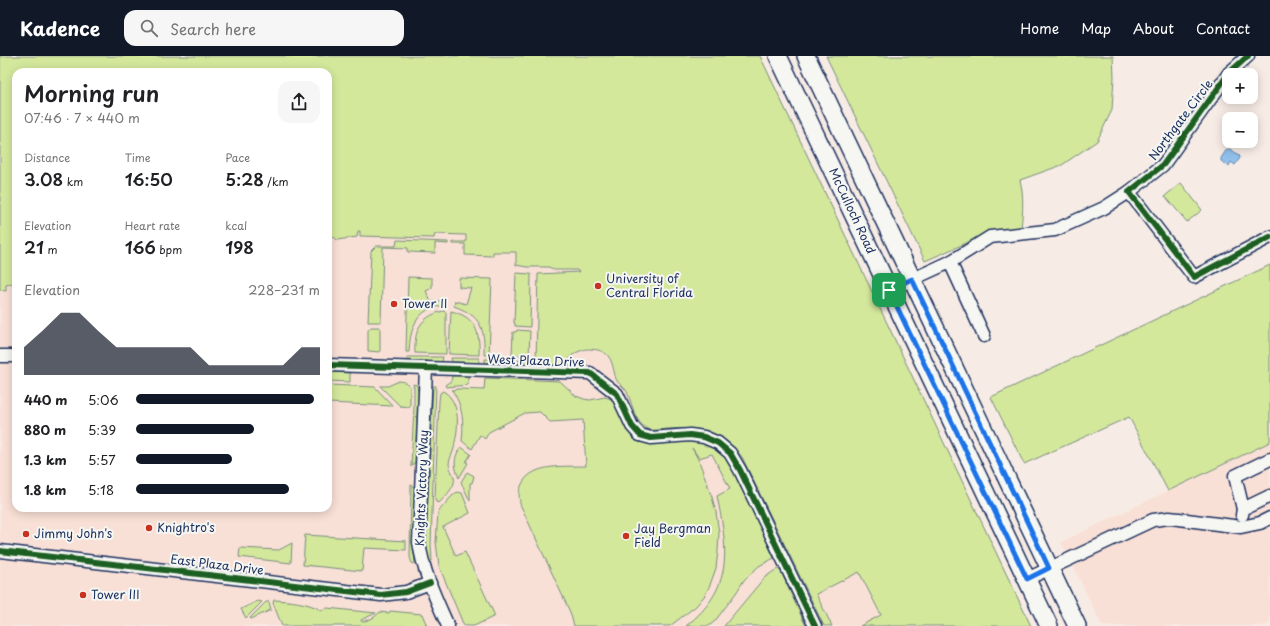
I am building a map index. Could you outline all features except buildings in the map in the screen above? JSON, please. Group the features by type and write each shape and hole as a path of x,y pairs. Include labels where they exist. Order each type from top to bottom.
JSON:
{"main road":[{"name":"McCulloch Road","path":"778,56 1049,626"},
{"name":"McCulloch Road","path":"806,56 1077,626"}],"street":[{"name":"Northgate Circle","path":"889,290 950,262 990,237 1055,230 1104,208 1164,165 1229,73 1248,56"},
{"path":"1128,192 1194,277 1270,237"},
{"path":"950,262 984,336"},
{"path":"0,356 12,356"},
{"name":"West Plaza Drive","path":"332,366 590,373 617,394 632,426 640,435 651,438 690,435 704,437 718,443 730,453 740,470 815,626"},
{"name":"Knights Victory Way","path":"426,368 419,542 422,559 430,583 448,626"},
{"path":"1241,527 1243,509 1235,476 1270,459"},
{"path":"1243,509 1270,496"},
{"path":"1027,579 1153,520 1169,518 1241,527 1260,523 1270,518"},
{"name":"East Plaza Drive","path":"0,551 381,595 406,592 430,583"}],"shaded area":[{"name":"University of Central Florida","path":"0,56 759,56 1031,626 0,626"},
{"path":"1270,442 1270,453 1232,471 1229,478 1237,510 1235,521 1179,513 1067,554 1061,542"},
{"path":"1270,465 1270,490 1247,501 1242,479"},
{"path":"1270,502 1270,512 1258,518 1247,521 1248,513"},
{"path":"1169,524 1246,532 1270,524 1270,623 1263,626 1102,626 1072,564 1154,526"}],"green space":[{"path":"0,56 760,56 1031,626 860,626 881,615 859,572 816,594 832,626 824,626 742,457 734,448 717,435 708,432 678,428 654,430 645,428 635,414 626,390 617,381 611,361 607,354 603,352 593,349 584,349 574,354 561,366 537,365 538,274 579,272 577,270 554,270 549,267 527,267 516,265 516,252 493,252 493,256 465,255 465,244 453,244 453,242 466,242 466,235 435,234 434,238 360,236 360,231 358,231 357,237 337,240 334,237 332,237 332,68 12,68 12,283 6,285 6,291 0,290"},
{"path":"826,56 1113,56 1114,77 1112,110 1097,141 1062,165 1020,180 1023,204 1021,228 980,237 925,261"},
{"path":"1181,183 1202,210 1187,222 1165,196"},
{"path":"397,240 448,242 448,244 435,243 435,253 408,252 408,248 383,247 381,322 368,322 371,251 376,246 396,246"},
{"path":"1270,265 1270,442 1168,491 1129,417 1024,464 991,397"},
{"path":"516,273 531,274 530,327 515,326 514,323"},
{"path":"408,277 432,278 432,288 426,291 431,302 443,300 443,306 426,311 416,321 411,335 409,352 406,352"},
{"path":"459,278 492,279 489,355 484,355 484,337 480,324 470,314 454,306 455,301 466,304 471,288 459,287"},
{"path":"443,311 446,312 446,354 415,353 417,331 420,326 429,317"},
{"path":"451,311 466,317 475,327 479,339 479,355 449,354"},
{"path":"371,327 380,327 380,352 368,351 368,330"},
{"path":"517,330 530,331 529,356 512,355 513,332 516,332"},
{"path":"407,357 443,357 442,362 407,361"},
{"path":"451,358 479,358 479,363 452,362"},
{"path":"485,359 529,361 527,365 485,363"},
{"path":"332,372 350,373 350,382 332,381"},
{"path":"468,375 468,385 446,387 445,385 451,381 452,376"},
{"name":"Jay Bergman Field","path":"485,378 560,381 576,396 584,399 590,400 605,397 611,399 618,409 627,431 633,438 641,442 690,441 701,442 713,446 728,459 774,558 759,566 744,580 715,621 709,626 686,626 702,612 713,597 720,582 724,567 725,551 724,534 717,496 730,489 712,454 699,458 692,448 699,461 712,497 719,533 716,568 705,595 696,606 670,626 574,626 570,612 520,504 519,492 524,480 530,474 538,470 557,467 586,466 583,420 550,422 540,412 525,413 489,432 485,439 480,435 472,449 462,441 463,427 461,408 452,390 484,390"},
{"path":"399,381 405,382 410,386 410,407 400,406 380,386 388,386"},
{"path":"413,384 417,385 418,393 415,462 411,467 414,408"},
{"path":"332,385 375,387 393,406 332,403"},
{"path":"433,386 436,386 431,545 432,561 429,561 426,552 426,538"},
{"path":"443,391 449,395 453,401 457,414 457,428 454,447 449,463 454,478 454,483 450,491 439,503 436,502 435,498 439,401 440,393"},
{"path":"461,447 471,454 466,462 468,463 459,478 455,462 458,451"},
{"path":"467,472 474,476 472,483 470,483 470,501 461,482"},
{"path":"411,485 414,487 415,492 413,544 415,563 412,564 410,557"},
{"path":"457,492 462,493 470,513 443,527 456,556 465,552 495,616 474,626 464,626 439,566 436,542 438,512"},
{"path":"305,535 406,541 406,550 364,548 362,571 303,565"},
{"path":"292,543 291,563 239,557 240,548 279,550"},
{"path":"778,569 781,572 806,626 724,626 764,578"},
{"path":"274,600 292,601 316,607 321,610 327,608 376,613 361,620 362,622 373,618 380,612 389,613 390,611 422,614 427,626 282,626 273,603"},
{"path":"258,601 262,602 246,618 241,609"},
{"path":"266,602 269,602 271,610 251,619 250,618"}],"water":[{"path":"1227,149 1230,149 1239,155 1240,158 1235,165 1231,162 1229,166 1221,161 1221,158"}],"cycle path":[{"path":"1248,56 1229,73 1163,165 1129,192 1194,277 1270,237"},
{"path":"332,365 590,373 617,394 632,426 640,435 651,438 690,435 704,437 718,443 730,453 740,470 815,626"},
{"path":"0,551 381,595 406,592 430,583"}],"place":[{"name":"University of Central Florida","path":"598,286"},
{"name":"Tower II","path":"394,304"},
{"name":"Knightro's","path":"149,528"},
{"name":"Jimmy John's","path":"26,534"},
{"name":"Jay Bergman Field","path":"626,536"},
{"name":"Tower III","path":"83,595"}],"route":[{"path":"912,279 1049,568 1027,579 889,290 912,279"}]}
